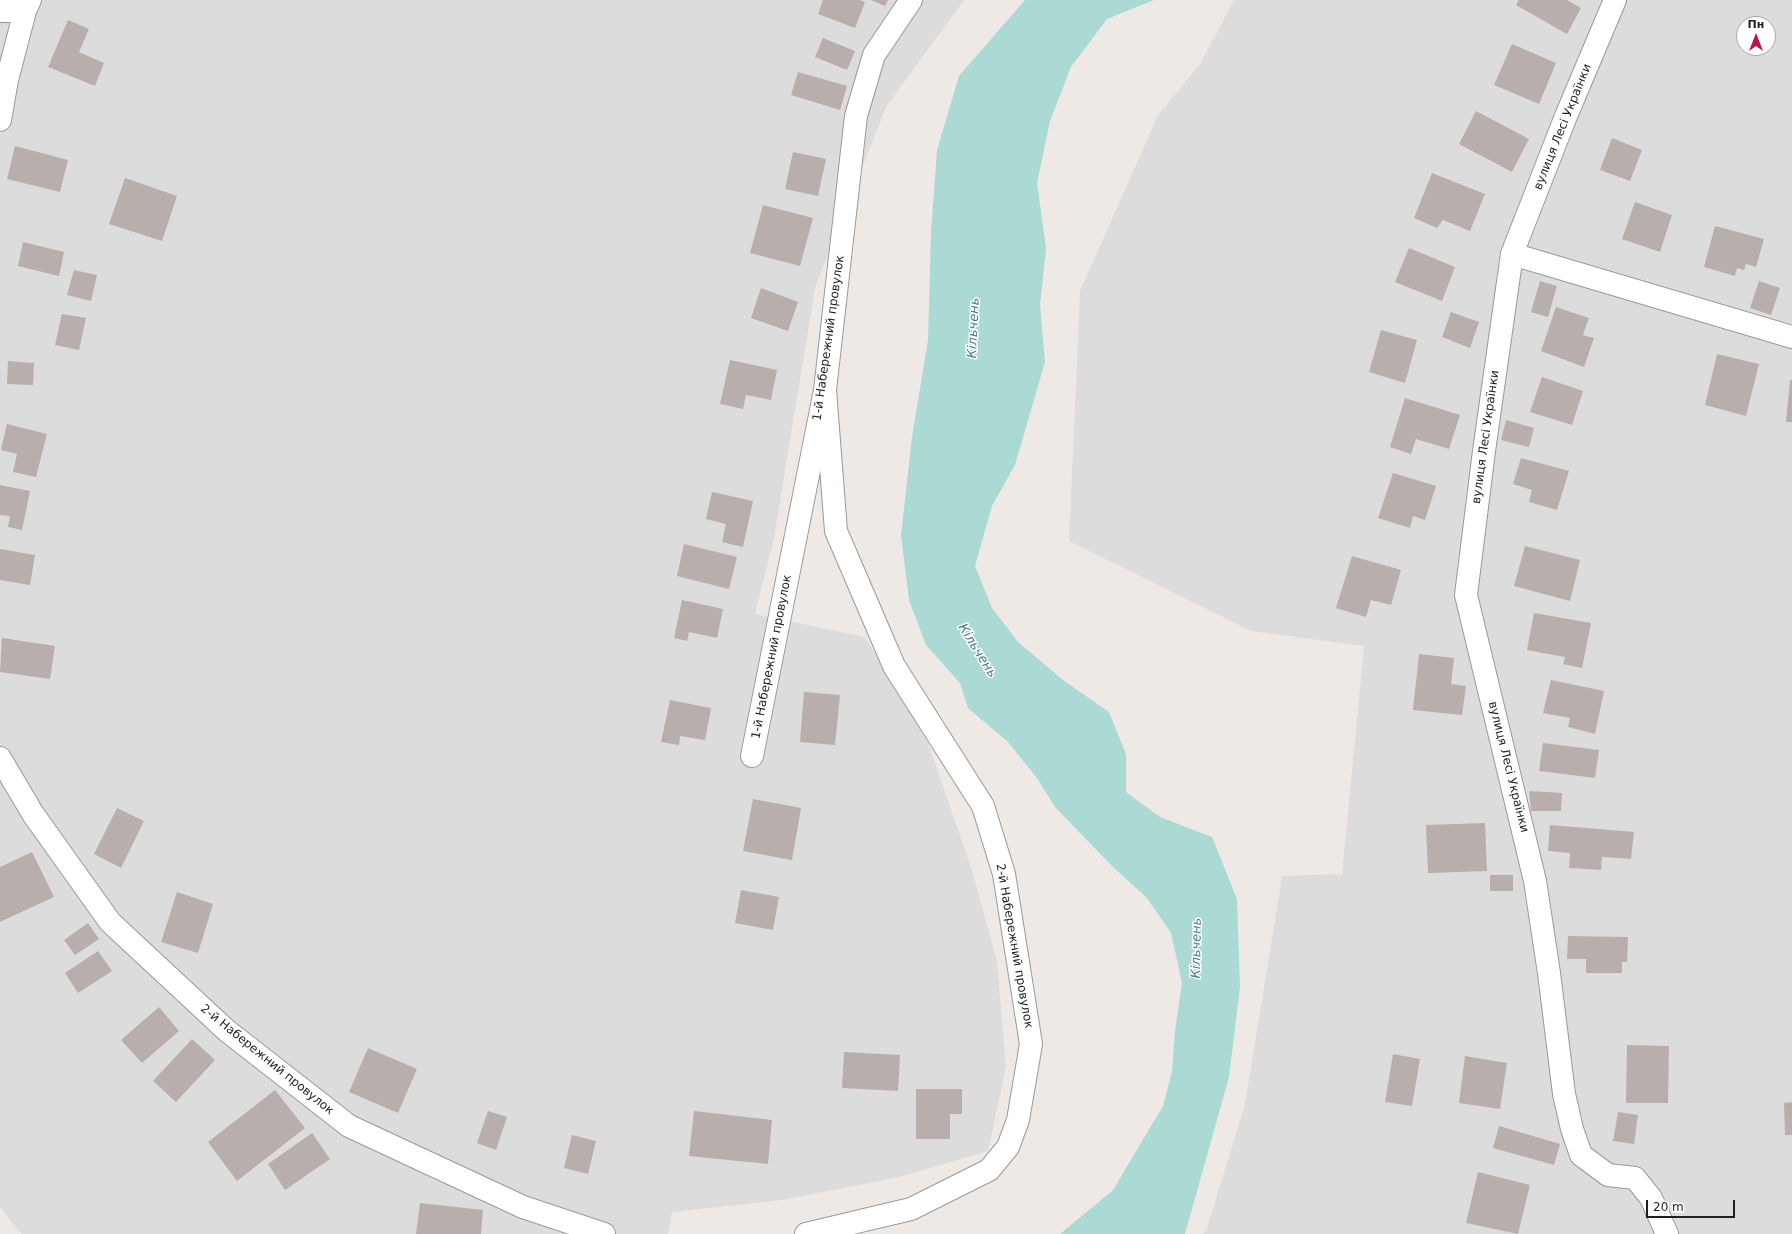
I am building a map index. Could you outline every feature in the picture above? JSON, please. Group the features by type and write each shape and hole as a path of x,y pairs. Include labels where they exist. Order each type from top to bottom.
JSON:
{"street":[{"name":"1-й Набережний провулок","path":"752,756 825,390 856,116 874,55 910,0"},
{"name":"вулиця Лесі Українки","path":"1615,0 1566,116 1512,254 1484,451 1466,594 1535,881 1549,973 1564,1094 1572,1129 1581,1155 1608,1175 1635,1178 1651,1198 1667,1234"},
{"path":"0,11 27,5 7,80 0,120"},
{"path":"1512,254 1792,337"},
{"name":"2-й Набережний провулок","path":"806,1234 911,1209 988,1170 1008,1147 1018,1120 1031,1044 1004,874 983,806 894,666 836,531 825,390"},
{"name":"2-й Набережний провулок","path":"0,758 33,814 110,922 238,1039 349,1126 523,1207 604,1234"}],"shaded area":[{"path":"0,0 964,0 886,107 815,288 774,539 755,614 865,637 928,743 971,867 997,961 1006,1067 988,1151 900,1177 782,1200 672,1212 668,1234 22,1234 18,1230 0,1207"},
{"path":"1234,0 1792,0 1792,1234 1203,1234 1207,1228 1245,1104 1282,876 1342,874 1364,646 1251,631 1069,541 1080,291 1158,115 1200,64"}],"water":[{"name":"Кільчень","path":"1025,0 1154,0 1107,19 1071,67 1050,121 1037,183 1046,248 1040,305 1045,362 1015,465 992,506 975,566 992,608 1018,642 1063,680 1109,712 1126,754 1126,792 1160,817 1212,837 1237,899 1240,987 1229,1077 1185,1234 1060,1234 1113,1190 1163,1106 1172,1072 1175,1031 1182,983 1171,933 1147,898 1113,867 1055,807 1037,778 1007,741 968,708 960,683 926,645 909,600 901,535 912,437 928,340 931,232 937,150 959,76"}],"building":[{"path":"823,0 860,0 865,2 855,28 818,14"},
{"path":"871,0 888,0 885,6"},
{"path":"1519,0 1567,0 1581,8 1567,34 1516,5"},
{"path":"68,20 89,29 79,52 104,63 95,86 48,67"},
{"path":"823,38 855,51 847,70 815,57"},
{"path":"1512,44 1556,63 1539,104 1494,85"},
{"path":"798,72 847,86 840,110 791,95"},
{"path":"1476,111 1529,139 1512,172 1459,144"},
{"path":"1612,138 1642,150 1630,181 1600,170"},
{"path":"15,146 68,160 60,192 7,179"},
{"path":"793,152 826,159 818,196 785,189"},
{"path":"1432,173 1485,194 1470,231 1443,220 1437,228 1414,218"},
{"path":"125,178 177,196 162,241 109,224"},
{"path":"1635,202 1672,215 1660,252 1622,239"},
{"path":"763,205 813,218 800,266 750,253"},
{"path":"1715,226 1764,239 1756,267 1746,264 1744,270 1737,268 1735,276 1704,267"},
{"path":"23,242 64,252 59,276 18,266"},
{"path":"1409,248 1455,267 1442,301 1395,282"},
{"path":"74,270 97,275 91,301 67,295"},
{"path":"1540,281 1557,286 1548,317 1531,312"},
{"path":"1759,281 1780,288 1771,315 1750,308"},
{"path":"761,288 798,302 788,331 751,318"},
{"path":"1556,307 1589,318 1583,335 1594,338 1584,367 1541,351"},
{"path":"1451,312 1479,322 1470,348 1442,337"},
{"path":"62,314 86,318 79,350 55,345"},
{"path":"1381,330 1417,340 1405,383 1369,372"},
{"path":"1717,354 1759,364 1746,416 1705,405"},
{"path":"730,360 777,370 771,400 746,395 743,409 720,404"},
{"path":"8,361 34,363 33,385 7,384"},
{"path":"1542,377 1583,391 1572,425 1530,412"},
{"path":"1790,380 1792,380 1792,422 1786,422"},
{"path":"1405,398 1460,415 1449,449 1416,439 1411,454 1390,447"},
{"path":"1506,420 1534,428 1529,447 1501,440"},
{"path":"7,424 47,434 36,477 13,472 17,454 1,450"},
{"path":"1521,458 1569,471 1557,510 1529,502 1532,490 1513,484"},
{"path":"1393,473 1436,486 1425,520 1413,516 1410,528 1378,518"},
{"path":"0,485 30,491 22,530 8,527 10,516 0,515"},
{"path":"712,492 753,501 743,547 722,542 726,524 706,519"},
{"path":"684,544 737,557 729,589 677,576"},
{"path":"1525,546 1580,560 1570,601 1514,586"},
{"path":"0,549 35,555 30,585 0,580"},
{"path":"1352,556 1401,570 1391,605 1371,600 1366,617 1336,608"},
{"path":"682,600 723,609 717,638 689,632 687,641 674,638"},
{"path":"1534,613 1591,623 1582,668 1563,664 1565,657 1527,650"},
{"path":"2,638 55,646 50,679 0,672"},
{"path":"1419,654 1454,658 1451,684 1466,686 1462,715 1413,710"},
{"path":"1551,680 1604,691 1595,734 1568,727 1570,718 1543,713"},
{"path":"804,692 840,695 835,745 800,742"},
{"path":"670,700 711,708 705,740 680,736 679,745 661,742"},
{"path":"1543,743 1599,750 1595,778 1539,771"},
{"path":"1529,791 1562,793 1561,811 1531,811"},
{"path":"753,799 801,808 792,860 743,851"},
{"path":"117,808 144,821 121,868 94,854"},
{"path":"1485,823 1487,871 1428,873 1426,825"},
{"path":"1550,825 1634,832 1631,859 1602,857 1601,870 1569,868 1570,853 1548,851"},
{"path":"32,852 54,897 0,922 0,867"},
{"path":"1490,875 1513,875 1513,891 1490,891"},
{"path":"741,890 779,897 773,930 735,923"},
{"path":"177,892 213,904 198,953 161,942"},
{"path":"88,923 99,939 75,955 64,940"},
{"path":"1568,936 1628,937 1627,962 1622,962 1622,973 1586,973 1586,959 1567,959"},
{"path":"98,951 112,971 78,993 65,973"},
{"path":"159,1007 179,1031 142,1063 121,1040"},
{"path":"192,1039 215,1060 176,1102 153,1081"},
{"path":"1627,1045 1669,1046 1668,1103 1626,1103"},
{"path":"368,1048 417,1069 398,1113 349,1092"},
{"path":"844,1052 900,1055 898,1091 842,1088"},
{"path":"1393,1054 1420,1059 1412,1106 1385,1102"},
{"path":"1465,1056 1507,1063 1500,1109 1459,1103"},
{"path":"916,1089 962,1089 962,1114 950,1114 950,1139 916,1139"},
{"path":"275,1090 305,1128 237,1181 208,1142"},
{"path":"1792,1102 1792,1135 1785,1135 1784,1103"},
{"path":"488,1111 507,1117 496,1150 477,1143"},
{"path":"694,1111 772,1120 768,1164 689,1156"},
{"path":"1618,1112 1638,1115 1634,1144 1613,1141"},
{"path":"1499,1126 1560,1144 1554,1165 1493,1148"},
{"path":"312,1133 330,1159 285,1190 268,1164"},
{"path":"572,1135 596,1141 588,1174 564,1168"},
{"path":"1478,1172 1530,1185 1518,1234 1466,1223"},
{"path":"420,1203 483,1210 481,1234 416,1234"}]}
